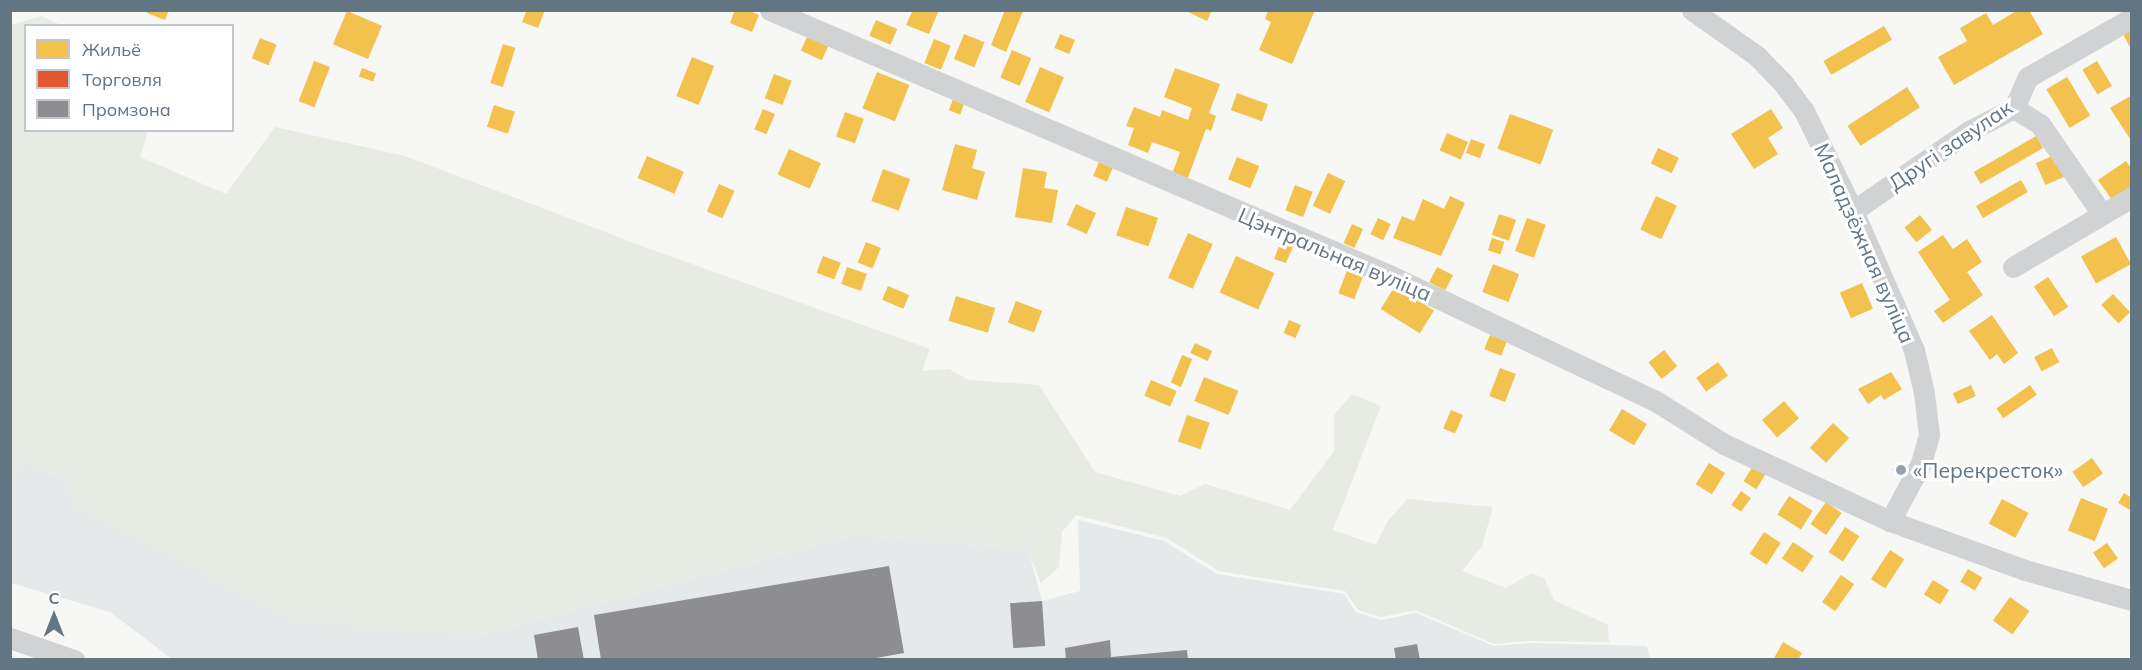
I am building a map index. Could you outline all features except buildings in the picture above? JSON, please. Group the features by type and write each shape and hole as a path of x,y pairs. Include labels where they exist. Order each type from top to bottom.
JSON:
{"street":[{"name":"Цэнтральная вуліца","path":"770,10 1389,275 1654,400 1724,444 1890,521 2025,570 2132,600"},
{"name":"Маладзёжная вуліца","path":"1692,10 1757,56 1795,97 1853,212 1914,350 1924,393 1929,435 1921,463 1890,521"},
{"name":"Другі завулак","path":"1853,212 1969,131 2014,108 2028,77 2132,18"},
{"path":"2014,108 2040,124 2102,214"},
{"path":"2013,267 2132,197"},
{"path":"10,638 74,660"}],"shaded area":[{"path":"41,16 59,24 24,24 24,132 148,132 140,157 226,194 275,127 405,156 650,249 930,349 922,371 949,369 969,380 1039,385 1095,472 1180,496 1205,484 1290,510 1334,451 1334,415 1352,394 1381,406 1333,530 1376,545 1387,522 1407,499 1493,507 1482,546 1462,571 1506,588 1531,573 1544,578 1554,600 1608,625 1609,642 1527,641 1494,644 1415,610 1381,617 1358,610 1345,591 1219,571 1167,538 1076,515 1062,532 1059,567 1041,583 1027,549 854,535 474,637 295,622 76,508 64,478 24,463 11,475 11,25"},
{"path":"24,463 64,478 76,508 474,637 854,535 1028,549 1042,601 1080,591 1078,520 1164,541 1217,574 1344,594 1356,612 1381,620 1416,613 1494,646 1529,643 1647,646 1650,659 172,659 110,612 11,583 11,475"}],"place":[{"name":"«Перекресток»","path":"1901,470"}]}
